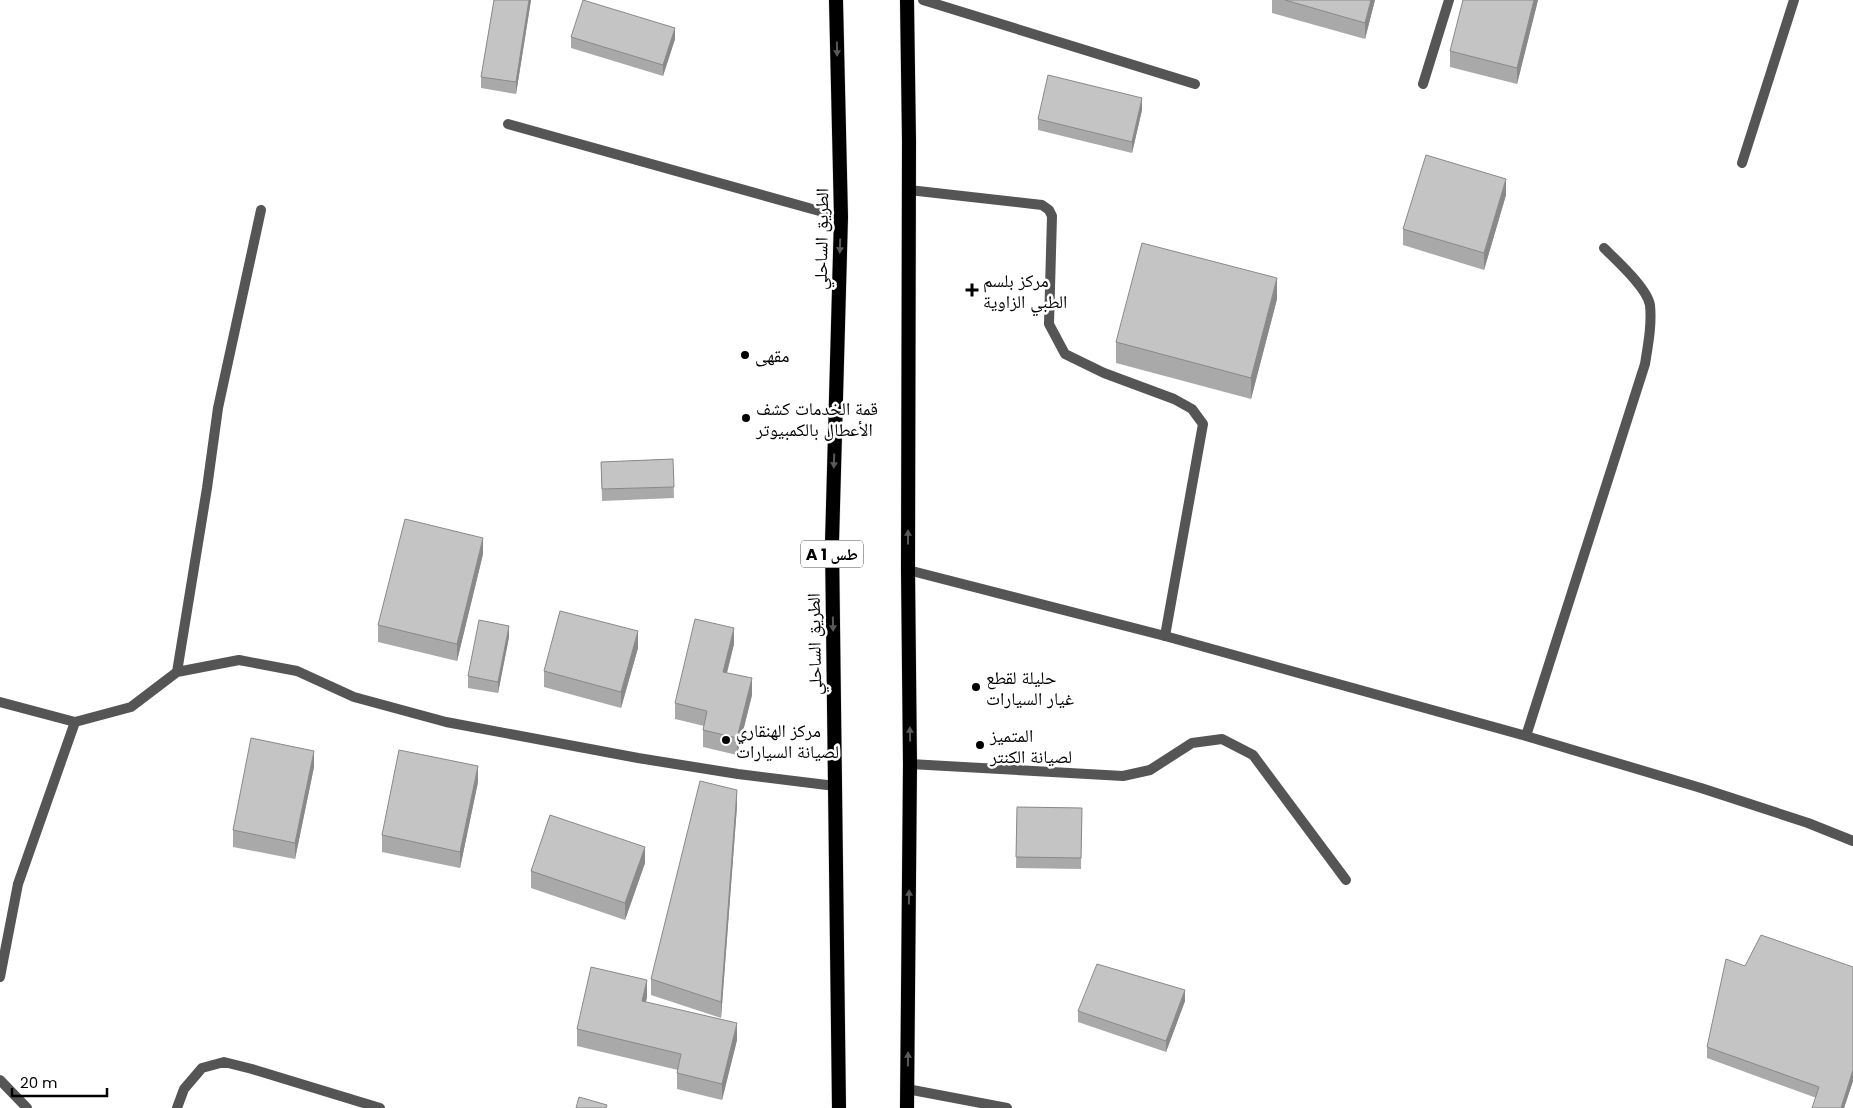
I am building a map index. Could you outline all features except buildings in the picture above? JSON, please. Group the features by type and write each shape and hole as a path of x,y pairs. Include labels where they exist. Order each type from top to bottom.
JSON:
{"highway":[{"name":"الطريق الساحلي","path":"836,0 841,217 832,543 839,1108"},
{"path":"906,0 909,190 908,570 910,764 907,1108"}],"street":[{"path":"923,0 1195,84"},
{"path":"1423,84 1448,0"},
{"path":"1742,163 1794,0"},
{"path":"508,124 841,217"},
{"path":"909,190 1042,205 1049,210 1052,216 1049,324 1065,354 1104,373 1174,399 1192,409 1203,424 1165,636"},
{"path":"177,672 218,408 261,210"},
{"path":"1526,736 1645,364 1650,330 1650,304 1636,281 1604,248"},
{"path":"908,570 1165,636 1526,736 1701,788 1808,823 1853,841"},
{"path":"0,702 75,722 131,706 177,672 239,660 297,671 354,697 446,722 638,758 738,774 835,786"},
{"path":"0,977 18,884 75,722"},
{"path":"910,764 1123,776 1150,770 1192,743 1222,739 1253,755 1346,880"},
{"path":"178,1108 184,1089 202,1068 224,1062 252,1068 380,1108"},
{"path":"0,1080 27,1108"},
{"path":"907,1089 1007,1108"}],"place":[{"name":"مركز بلسم الطبي الزاوية","path":"972,290"},
{"name":"مقهى","path":"745,355"},
{"name":"قمة الخدمات كشف الأعطال بالكمبيوتر","path":"746,418"},
{"name":"حليلة لقطع غيار السيارات","path":"976,687"},
{"name":"مركز الهنقاري لصيانة السيارات","path":"726,740"},
{"name":"المتميز لصيانة الكنتر","path":"980,745"}]}
